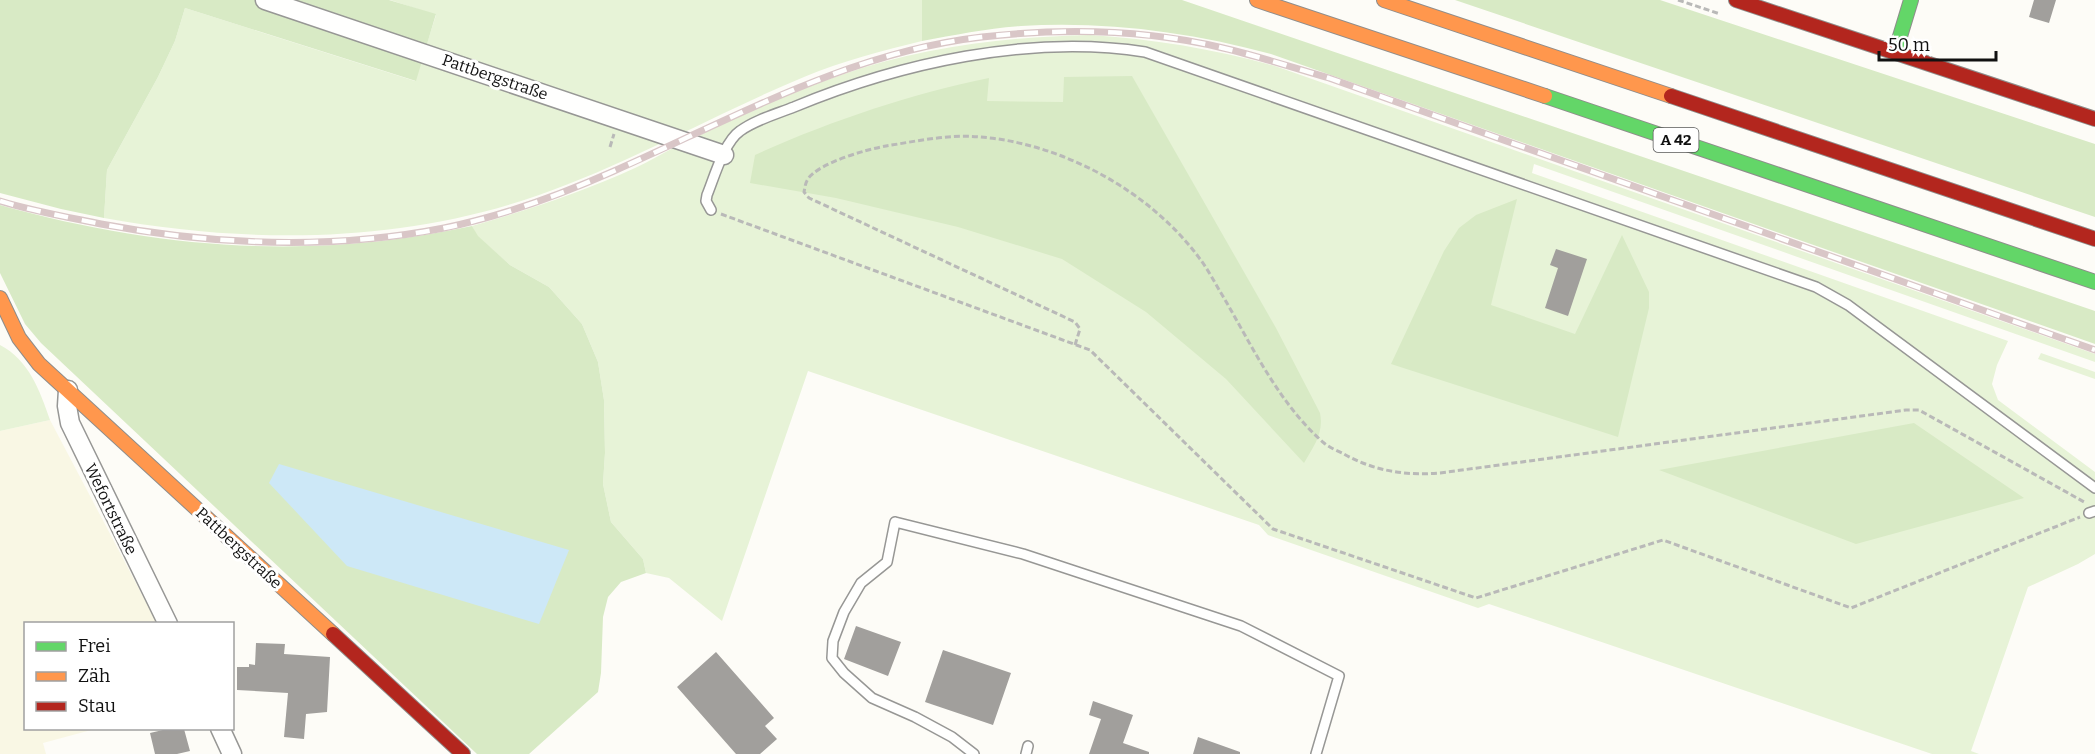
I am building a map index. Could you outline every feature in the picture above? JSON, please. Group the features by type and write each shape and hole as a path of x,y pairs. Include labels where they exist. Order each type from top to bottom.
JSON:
{"main road":[{"name":"A 42","path":"1257,0 2095,282"},
{"name":"A 42","path":"1384,0 2095,239"},
{"path":"1736,0 2095,119"},
{"path":"1895,53 1911,0"},
{"name":"Pattbergstraße","path":"0,298 20,338 39,364 463,754"}],"street":[{"name":"Pattbergstraße","path":"265,0 724,155"},
{"path":"0,333 20,338"},
{"name":"Wefortstraße","path":"68,390 67,406 70,423 167,622"},
{"path":"220,730 232,754"}],"lane":[{"path":"711,210 706,201 707,195 733,137 740,131 813,99 889,74 970,56 1033,47 1122,48 1145,52 1816,287 1862,316 2095,488"},
{"path":"974,754 952,737 872,698 844,673 832,658 833,641 844,612 861,583 887,562 895,522 1023,554 1241,626 1339,675 1316,754"}],"path":[{"path":"1075,345 1080,330 1074,322 809,198 804,192 808,177 841,159 878,147 941,137 979,136 1012,141 1056,152 1091,168 1127,191 1171,224 1201,260 1274,382 1302,420 1326,444 1361,464 1417,475 1440,473 1918,410 2093,511"},
{"path":"711,210 1090,350 1273,530 1476,598 1663,540 1851,608 2093,511"}],"shaded area":[{"path":"50,420 156,622 24,622 24,730 91,730 43,743 46,754 0,754 0,431"}],"green space":[{"path":"0,0 389,0 436,14 416,81 185,8 175,41 158,77 107,170 104,218 0,193"},
{"path":"390,0 922,0 922,41 818,71 606,168 539,195 486,211 432,223 378,231 323,235 268,235 213,232 104,218 107,170 158,77 175,41 185,8 415,81 436,15"},
{"path":"922,0 1182,0 2095,311 2095,344 1271,54 1178,34 1084,25 1009,27 922,41"},
{"path":"1455,0 1660,0 2095,144 2095,217"},
{"path":"1090,35 1183,46 1275,66 2095,354 2095,362 1534,164 1532,173 2008,341 1997,365 1992,384 1998,400 2095,472 2095,554 2028,587 1971,751 1979,754 1932,754 1489,604 1478,608 1268,535 1259,525 808,371 722,621 669,578 646,573 643,559 611,522 603,484 604,400 598,362 582,324 549,287 510,265 477,236 472,226 595,185 778,99 871,65 964,45 1027,38"},
{"path":"1132,76 1276,328 1320,413 1321,427 1315,445 1304,463 1226,379 1146,312 1062,259 958,227 836,198 750,183 755,155 840,120 930,92 989,78 987,101 1063,102 1064,77"},
{"path":"1517,199 1491,305 1575,334 1622,235 1649,292 1649,308 1618,437 1391,364 1444,251 1459,228 1476,215"},
{"path":"0,205 117,232 235,245 353,244 412,237 472,226 478,236 510,265 549,287 582,324 598,362 604,400 603,484 611,522 643,559 646,573 621,582 608,597 603,617 598,692 529,754 477,754 41,343 25,324 0,273"},
{"path":"0,345 19,359 32,377 50,420 0,431"},
{"path":"2041,353 2095,372 2095,379 2038,359"},
{"path":"1914,423 2024,498 1856,544 1659,470"}],"water":[{"path":"279,464 569,550 539,624 347,566 269,483"}],"building":[{"path":"2034,0 2056,0 2049,23 2029,17"},
{"path":"1556,249 1587,259 1568,316 1545,308 1558,268 1550,265"},
{"path":"856,626 901,642 888,676 844,659"},
{"path":"256,643 285,644 284,654 330,657 327,712 306,714 304,739 284,737 288,693 237,690 237,667 255,665"},
{"path":"943,650 1011,673 993,725 925,702"},
{"path":"716,652 774,718 765,726 777,739 760,754 736,754 677,687"},
{"path":"1093,701 1133,715 1123,743 1149,752 1149,754 1089,754 1101,719 1089,715"},
{"path":"163,730 184,730 190,751 177,754 155,754 150,733"},
{"path":"1198,737 1240,752 1240,754 1193,754"}],"railway":[{"path":"0,201 101,224 186,237 316,242 402,235 466,223 552,196 614,171 748,109 839,72 886,57 933,45 1012,34 1042,32 1133,34 1223,48 1329,78 2095,350"}],"traffic: fast":[{"path":"1895,53 1911,0"},
{"path":"1545,96 2095,282"}],"traffic: slow":[{"path":"1257,0 1545,96"},
{"path":"1384,0 1671,96"},
{"path":"0,298 19,338 39,364 333,634"}],"traffic: jam":[{"path":"1736,0 2095,119"},
{"path":"1671,96 2095,239"},
{"path":"333,634 463,754"}]}
